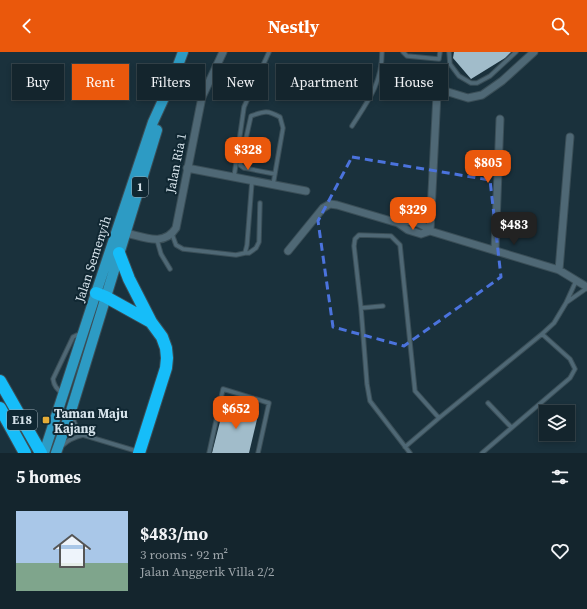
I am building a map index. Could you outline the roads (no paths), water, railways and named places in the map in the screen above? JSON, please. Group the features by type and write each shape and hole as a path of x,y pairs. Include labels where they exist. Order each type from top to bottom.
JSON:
{"highway":[{"path":"119,253 129,279 151,322 162,337 166,348 167,358 166,368 136,452"},
{"path":"101,295 151,322"},
{"name":"E18","path":"1,384 43,453"},
{"name":"E18","path":"0,408 25,453"}],"main road":[{"name":"Jalan Semenyih","path":"178,64 183,52"},
{"name":"Jalan Semenyih","path":"56,452 69,416 101,295 153,122 163,100"},
{"name":"Jalan Semenyih","path":"43,453 82,335 119,253 167,100"},
{"path":"56,416 69,416"}],"street":[{"name":"Jalan Ria 1","path":"172,234 176,228 202,97 223,52"},
{"path":"430,231 437,94 440,90 468,98 482,95 502,81 534,52"},
{"path":"495,250 500,119"},
{"path":"559,270 570,137"},
{"path":"188,168 306,191"},
{"path":"288,251 323,208 330,204 337,204 398,223 408,230 421,234 430,231 559,270 587,288"},
{"path":"126,233 157,240 166,238 172,234"}],"lane":[{"path":"234,177 244,107 269,52"},
{"path":"352,126 371,97 379,79 382,52"},
{"path":"403,52 407,56 439,59 440,52"},
{"path":"449,52 450,64 459,76 471,83 477,83 490,76 516,52"},
{"path":"273,185 284,128 280,117 269,112 262,112 251,116 240,165 244,168 275,174"},
{"path":"245,253 252,181"},
{"path":"172,234 176,246 182,249 236,255 249,253 256,248 259,242 260,203"},
{"path":"410,453 370,401 367,384 354,246 355,239 360,235 391,236 400,245 415,391 439,418"},
{"path":"157,240 161,254 170,269"},
{"path":"406,447 554,323 577,281"},
{"path":"566,303 587,288"},
{"path":"361,308 383,306"},
{"path":"482,453 570,378 575,369 570,360 542,334"},
{"path":"63,394 53,384 53,379 73,337 82,335"},
{"path":"209,453 223,389 269,403 258,453"},
{"path":"488,403 511,428"},
{"path":"69,416 77,430 83,435 136,452"},
{"path":"56,452 68,440 83,435"}],"place":[{"name":"Taman Maju Kajang","path":"46,420"}]}
